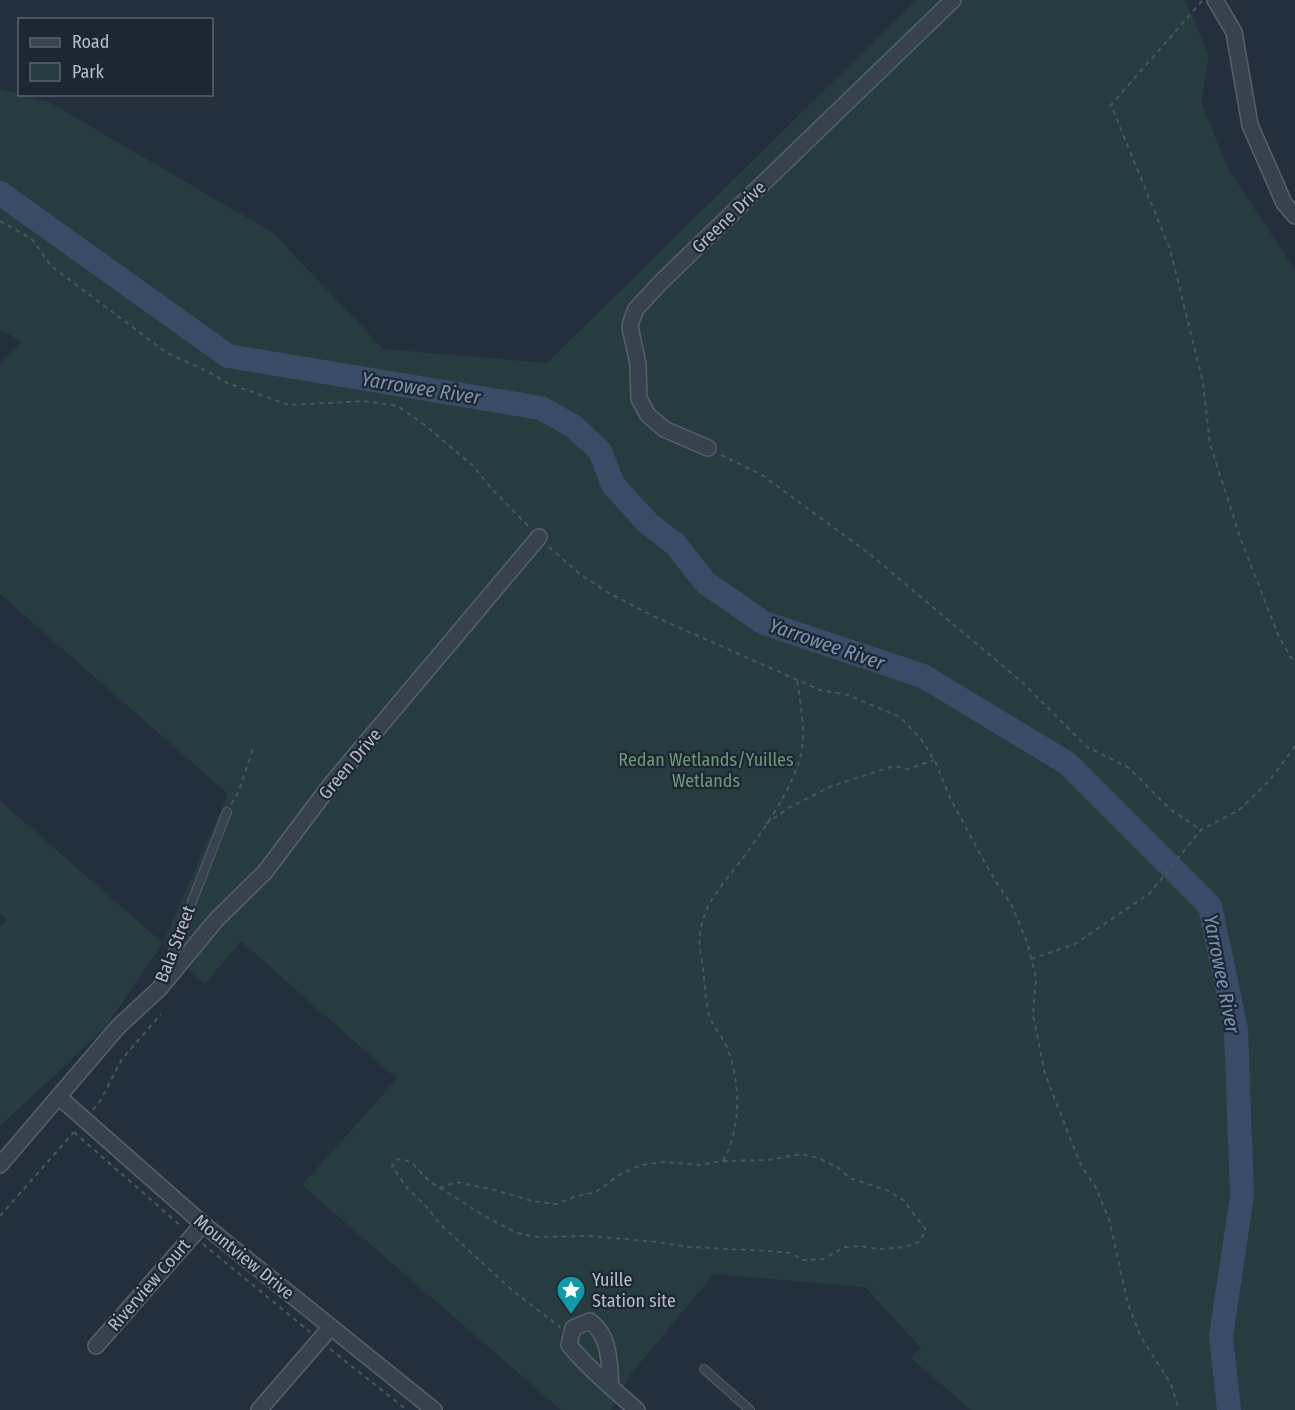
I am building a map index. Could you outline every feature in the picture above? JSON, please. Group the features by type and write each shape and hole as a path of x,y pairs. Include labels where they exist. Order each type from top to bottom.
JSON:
{"street":[{"name":"Greene Drive","path":"708,448 664,429 641,406 637,386 636,353 630,327 636,309 952,0"},
{"path":"1215,0 1234,32 1250,124 1284,203 1295,216"},
{"name":"Green Drive","path":"159,989 217,919 265,872 332,783 539,537"},
{"name":"Bala Street","path":"0,1165 118,1027 159,989"},
{"name":"Mountview Drive","path":"59,1096 198,1230 331,1327 434,1410"},
{"name":"Riverview Court","path":"96,1346 198,1230"},
{"path":"611,1387 606,1341 599,1328 590,1321 573,1328 569,1345 584,1362 611,1387 637,1410"},
{"path":"259,1410 331,1327"}],"lane":[{"name":"Bala Street","path":"159,989 227,812"},
{"path":"704,1369 750,1410"}],"path":[{"path":"1203,0 1111,105 1170,249 1203,383 1210,444 1241,540 1279,637 1295,664"},
{"path":"0,221 32,239 51,266 167,353 227,383 289,405 363,401 398,405 473,466 539,537 581,575 607,592 695,636 820,690 848,695 900,717 921,739 934,760 949,796 990,872 1012,906 1027,942 1036,978 1033,1015 1046,1074 1080,1163 1096,1188 1109,1219 1128,1304 1140,1337 1171,1384 1179,1410"},
{"path":"708,448 762,475 871,555 1023,683 1087,747 1129,768 1170,809 1202,830"},
{"path":"722,1161 729,1150 736,1128 738,1107 728,1049 708,1012 699,937 704,912 719,887 764,827 789,785 800,761 802,736 797,680"},
{"path":"227,812 238,793 254,746"},
{"path":"1031,959 1075,944 1150,894 1202,830 1239,810 1270,780 1295,746"},
{"path":"764,827 790,807 831,786 894,766 908,769 934,760"},
{"path":"0,1216 100,1101 122,1059 161,1014"},
{"path":"74,1132 198,1230 320,1340 407,1410"},
{"path":"440,1188 456,1182 532,1201 556,1204 596,1192 619,1175 641,1165 664,1162 700,1165 722,1161 768,1160 801,1154 818,1158 837,1167 850,1178 889,1191 903,1200 926,1230 919,1242 905,1247 879,1249 860,1246 845,1247 822,1259 804,1260 790,1253 769,1251 689,1246 617,1238 537,1237 517,1233 440,1188 429,1181 411,1162 398,1159 392,1166 407,1188 440,1224 513,1291 571,1336"}],"green space":[{"name":"Redan Wetlands/Yuilles Wetlands","path":"916,0 1185,0 1209,55 1201,103 1228,169 1295,270 1295,1410 971,1410 911,1358 921,1348 865,1287 714,1274 630,1375 611,1410 561,1410 302,1185 397,1079 241,941 205,984 163,943 228,794 0,594 0,365 22,342 0,329 0,89 18,94 18,96 49,102 273,233 383,349 547,363"},
{"path":"0,801 163,943 104,1029 0,1126 0,927 7,920 0,913"}],"waterway":[{"name":"Yarrowee River","path":"0,193 228,356 541,408 573,426 600,451 613,485 649,524 675,544 706,583 764,623 923,676 1067,763 1210,906 1236,1029 1242,1196 1221,1336 1229,1410"}],"place":[{"name":"Yuille Station site","path":"571,1316"}]}
